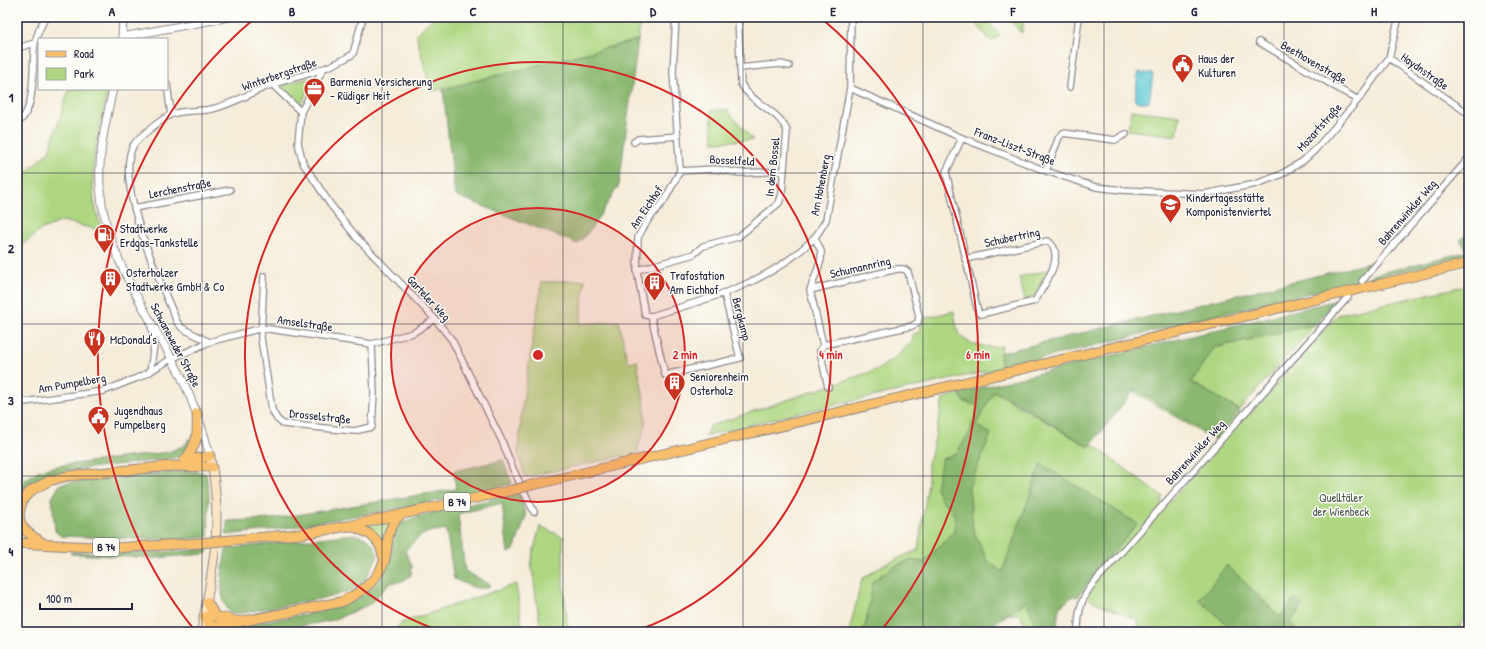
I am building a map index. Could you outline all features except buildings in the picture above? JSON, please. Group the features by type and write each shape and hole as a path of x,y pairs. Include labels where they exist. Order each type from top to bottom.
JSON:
{"main road":[{"name":"B 74","path":"17,543 112,548 200,543 300,534 348,526 513,490 1469,263"},
{"path":"185,460 192,451 198,437 197,413"},
{"path":"172,466 185,460 210,456"},
{"name":"Schwaneweder Straße","path":"201,632 217,537 217,508 210,456"},
{"path":"46,545 30,536 21,526 19,518 20,501 32,490 49,481 67,476 172,466 212,467"},
{"path":"240,621 210,615 204,617 210,629 240,621 341,602 366,588 377,574 384,561 391,527 400,515"},
{"path":"348,526 373,535 382,549 384,561"},
{"path":"207,602 215,616"}],"street":[{"path":"17,123 28,108 32,90 35,43 46,17"},
{"path":"123,17 122,38 229,17"},
{"name":"Winterbergstraße","path":"171,114 212,109 273,85 322,71 353,54 363,17"},
{"path":"676,17 673,72 680,171"},
{"name":"In dem Bossel","path":"637,270 694,254 703,246 738,237 779,203 782,194 787,131 783,121 746,93 741,84 738,17"},
{"name":"Am Hohenberg","path":"648,316 724,294 778,268 815,238 826,220 850,88 851,17"},
{"path":"1070,87 1079,17"},
{"name":"Mozartstraße","path":"1181,194 1204,194 1256,184 1280,175 1303,161 1315,150 1358,100 1389,58 1398,17"},
{"name":"Beethovenstraße","path":"1259,42 1358,100"},
{"path":"17,48 35,43"},
{"name":"Haydnstraße","path":"1389,58 1469,114"},
{"path":"740,68 780,64 789,66"},
{"name":"Garteler Weg","path":"322,71 301,112 298,143 305,167 330,204 357,238 435,319 452,340 534,512"},
{"path":"273,85 301,112"},
{"name":"Franz-Liszt-Straße","path":"850,88 962,138 1046,171 1096,187 1181,194"},
{"name":"Schwaneweder Straße","path":"113,90 104,128 100,164 100,186 111,240 121,264 151,324 172,359 197,413 210,456"},
{"path":"168,90 171,114 145,134 134,146 128,165 129,187 134,208 154,265 177,322 182,328 210,342"},
{"path":"1046,171 1059,137 1062,133 1116,140 1126,134"},
{"path":"634,142 638,139 678,136"},
{"name":"Schubertring","path":"962,138 946,172 965,259 978,312 981,314 1035,301 1050,274 1057,254 1054,245 1048,240 965,259"},
{"name":"Bahrenwinkler Weg","path":"1362,280 1469,158"},
{"name":"Bosselfeld","path":"680,171 715,169 740,173 783,171"},
{"name":"Am Eichhof","path":"648,316 637,270 638,237 648,220 664,201 680,171"},
{"name":"Lerchenstraße","path":"134,208 230,190"},
{"name":"Schumannring","path":"810,290 821,260 821,251 815,238"},
{"name":"Schumannring","path":"810,290 904,269 908,272 919,316 918,322 912,326 823,345"},
{"path":"262,328 264,276"},
{"path":"810,290 823,345 820,351 828,387"},
{"name":"Bergkamp","path":"648,316 665,375 740,358 724,294"},
{"name":"Bahrenwinkler Weg","path":"1078,632 1078,616 1081,602 1092,585 1348,297"},
{"name":"Amselstraße","path":"172,359 210,342 262,328 372,344 414,333 435,319"},
{"path":"150,372 154,345 151,324"},
{"name":"Drosselstraße","path":"262,328 262,338 272,410 277,419 283,424 354,431 372,427 374,393 372,344"},
{"name":"Am Pumpelberg","path":"17,403 104,391 150,372 172,359"}],"green space":[{"path":"434,17 641,17 638,40 431,91 416,34"},
{"path":"970,17 984,17 1000,35 992,42"},
{"path":"1006,17 1024,17 1022,33"},
{"path":"638,40 619,185 591,229 578,244 455,195 443,89"},
{"path":"309,78 312,81 300,107 281,85"},
{"path":"69,90 108,90 96,145 93,173 94,201 102,231 63,221 42,229 17,249 17,181 49,151"},
{"path":"711,110 727,110 753,140 713,142"},
{"path":"1131,110 1180,116 1177,136 1128,130"},
{"path":"1469,231 1469,255 1368,279 1372,275 1465,252 1467,250 1460,241"},
{"path":"1373,262 1355,282 1002,368 1000,353"},
{"path":"1048,270 1033,298 1025,300 1019,277"},
{"path":"585,280 580,324 619,321 628,362 637,361 644,402 645,418 645,426 638,453 525,477 518,452 523,401 542,282"},
{"name":"Quelltäler der Wienbeck","path":"1469,285 1469,603 1458,632 1139,632 1138,620 1092,601 1076,585 1048,610 1047,632 1027,632 1020,614 1008,614 976,632 849,632 862,579 883,565 918,550 928,483 928,463 931,456 943,399 959,393 961,396 994,391 1089,447 1092,444 1163,497 1160,501 1167,505 1221,444 1094,368 1145,359 1247,417 1339,314"},
{"path":"1338,300 1316,324 1213,348 1191,382 1239,410 1216,439 1135,389 1089,447 1021,405 994,391 976,425 991,434 969,487 973,529 987,560 1002,572 1041,464 1138,524 1091,577 1078,597 1073,596 1059,608 1056,632 1037,632 1027,601 982,632 861,632 866,624 873,581 893,567 909,560 924,562 954,531 955,516 941,499 936,488 942,459 956,453 970,432 979,406 964,402 959,393"},
{"path":"954,311 958,331 967,341 978,345 991,347 1002,346 1000,353 1002,368 785,416 705,436 710,426 879,369 900,354 913,340 912,334 921,332 920,327 925,318"},
{"path":"1316,324 1239,410 1191,382 1213,348"},
{"path":"189,438 192,444 187,453 171,459 70,470 49,475 32,482 20,492 17,490 25,480 38,471 57,466 169,452 185,445"},
{"path":"503,460 512,484 408,507 279,529 226,535 227,521 272,519 456,489 454,471"},
{"path":"187,471 206,474 209,494 208,537 179,540 61,536 55,531 52,498 60,484"},
{"path":"519,493 526,516 514,550 508,553 502,503 458,514 465,571 491,585 477,588 454,579 446,530 432,531 422,535 405,551 412,565 411,575 403,581 390,583 370,604 334,620 269,632 225,632 254,623 319,612 354,601 367,592 381,578 389,564 396,528 402,523 419,516"},
{"path":"391,521 385,548 366,528 367,526"},
{"path":"540,526 563,537 563,582 568,632 541,632 531,561"},
{"path":"353,534 370,541 375,547 378,556 365,580 353,590 329,597 243,613 230,613 223,598 222,590 222,574 226,549"},
{"path":"207,549 207,553 204,554 155,558 71,554 71,552 153,553"},
{"path":"1227,565 1280,617 1295,598 1303,606 1290,622 1298,632 1236,632 1199,600"},
{"path":"516,584 523,632 392,632 401,623"}],"water":[{"path":"1138,72 1153,74 1149,103 1135,101"}],"place":[{"name":"Haus der Kulturen","path":"1183,84"},
{"name":"Barmenia Versicherung - Rüdiger Heit","path":"315,108"},
{"name":"Kindertagesstätte Komponistenviertel","path":"1170,224"},
{"name":"Stadtwerke Erdgas-Tankstelle","path":"105,254"},
{"name":"Osterholzer Stadtwerke GmbH & Co","path":"111,298"},
{"name":"Trafostation Am Eichhof","path":"654,302"},
{"name":"McDonald's","path":"95,358"},
{"name":"Seniorenheim Osterholz","path":"674,402"},
{"name":"Jugendhaus Pumpelberg","path":"98,436"}]}
